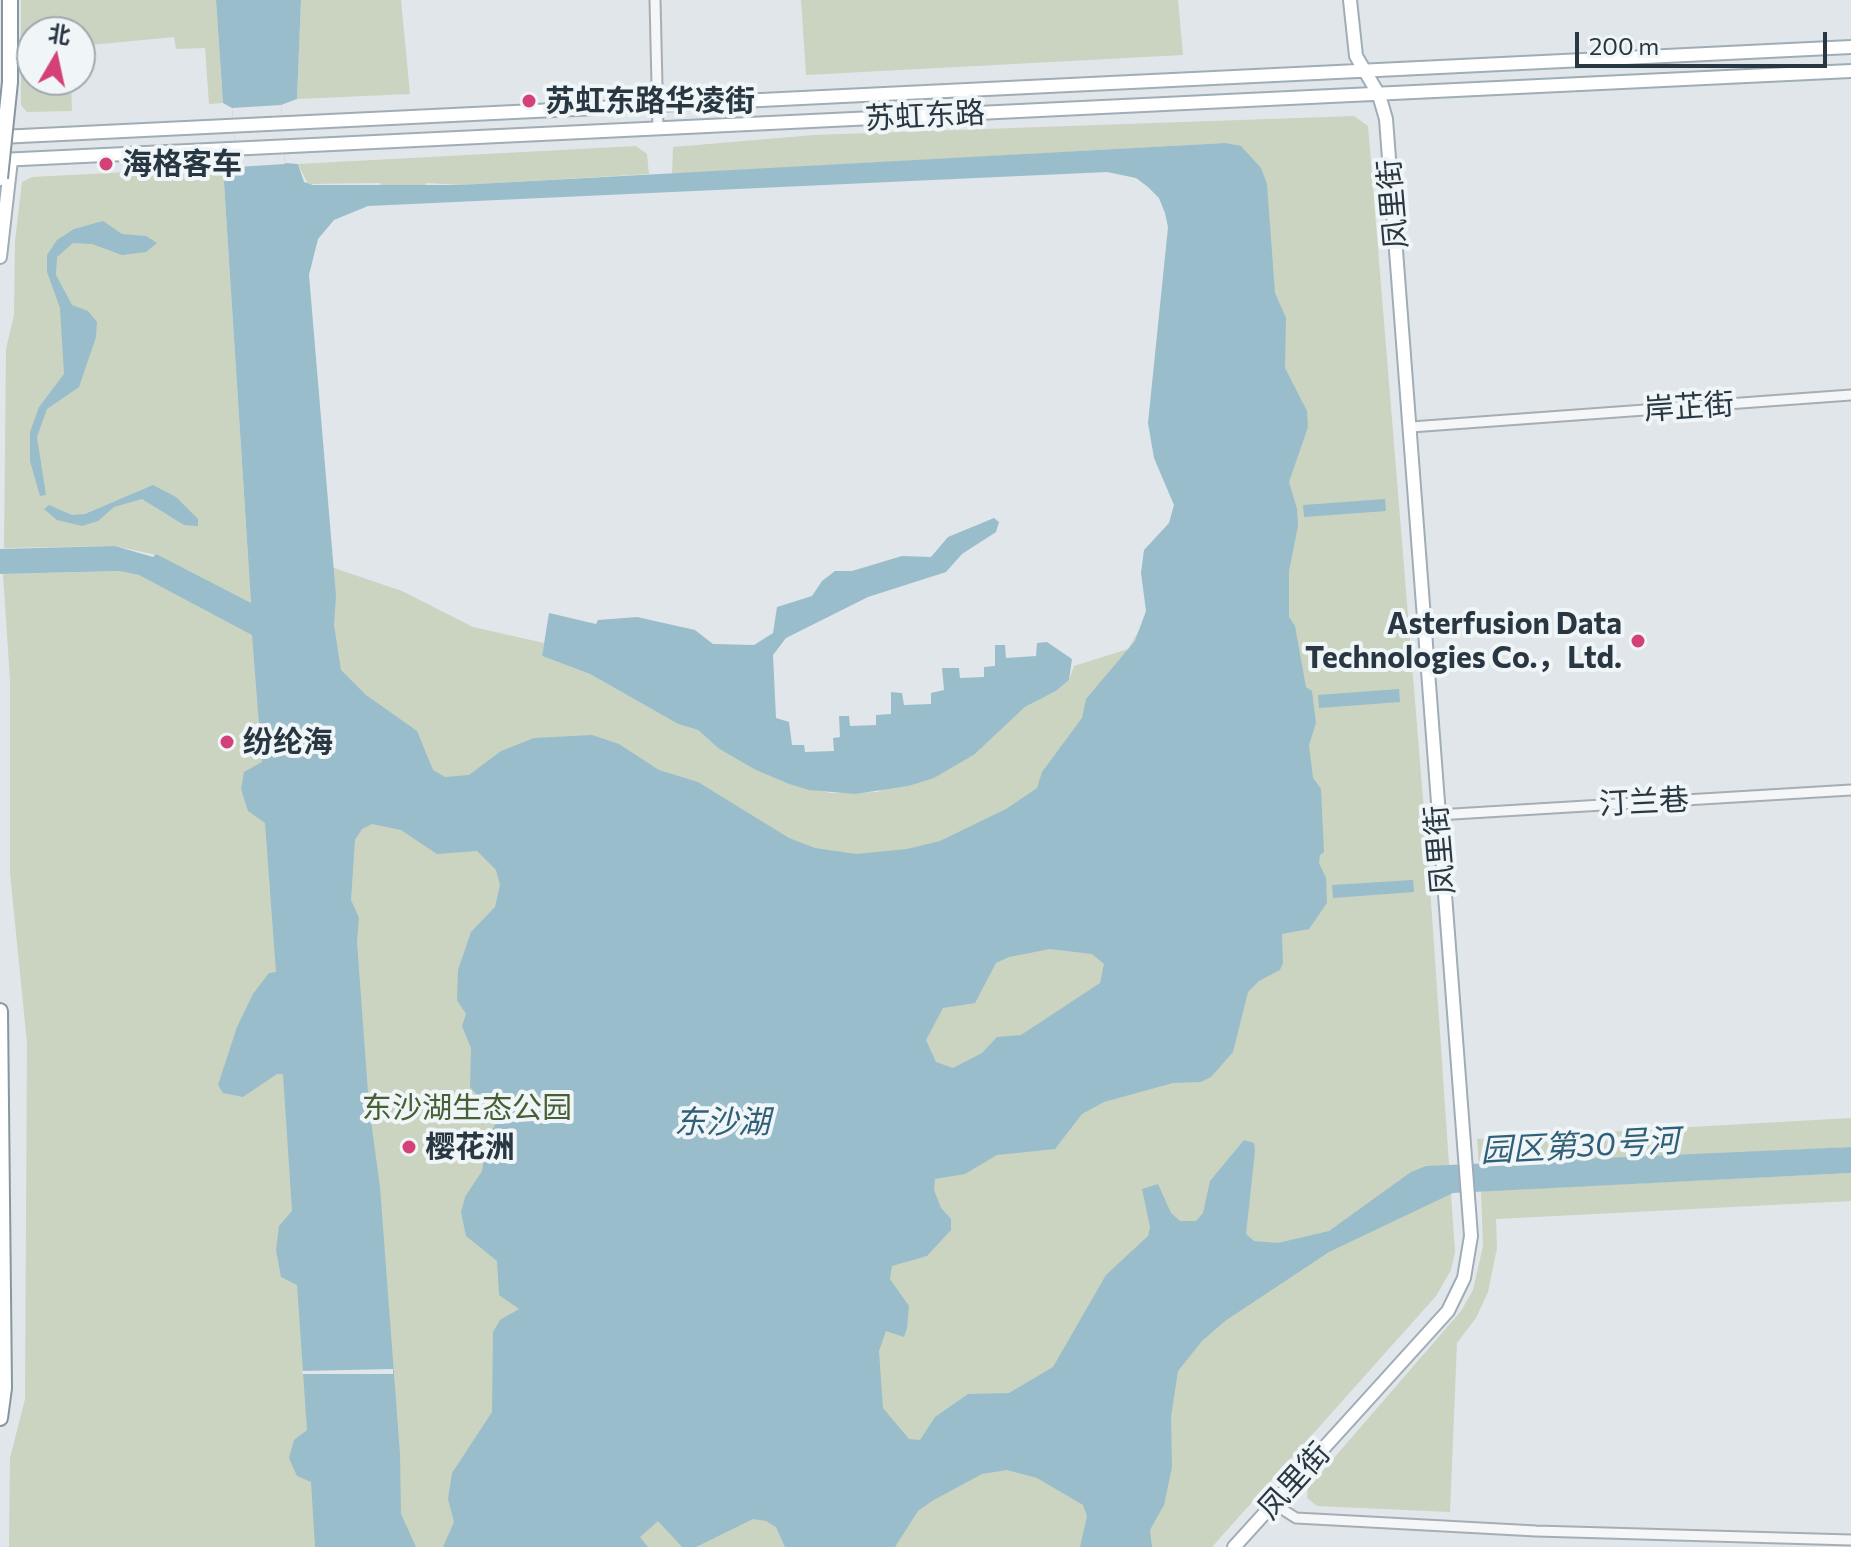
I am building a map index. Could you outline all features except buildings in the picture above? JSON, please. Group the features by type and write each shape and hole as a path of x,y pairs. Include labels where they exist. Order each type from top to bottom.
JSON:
{"highway":[{"path":"0,178 9,102 10,0"},
{"path":"0,1011 4,1388 0,1418"}],"main road":[{"name":"凤里街","path":"1234,1547 1448,1311 1469,1259 1465,1165 1386,119 1379,95 1356,56 1350,0"},
{"name":"苏虹东路","path":"0,137 1851,47"},
{"name":"苏虹东路","path":"5,160 1851,71"},
{"path":"0,257 5,160"}],"street":[{"path":"655,0 658,128"},
{"name":"岸芷街","path":"1411,427 1851,395"},
{"name":"汀兰巷","path":"1437,815 1851,790"},
{"path":"1274,1504 1296,1518 1536,1531 1851,1540"}],"green space":[{"path":"21,0 216,0 223,103 209,104 205,48 176,49 174,37 96,44 96,16 21,16"},
{"path":"301,0 401,0 410,94 297,99"},
{"path":"801,0 1178,0 1183,55 806,75"},
{"path":"21,96 72,96 72,111 27,112 21,105"},
{"name":"东沙湖生态公园","path":"1354,116 1368,126 1429,872 1455,1252 1451,1270 1436,1296 1212,1547 9,1547 10,1458 25,1399 27,1043 10,873 10,680 3,574 119,571 139,575 252,634 334,568 402,591 473,627 544,643 542,656 590,674 678,724 698,730 718,748 789,784 831,793 877,792 975,754 1025,707 1056,691 1069,680 1074,666 1128,649 1142,625 1195,620 1225,143 672,174 673,147 814,135"},
{"path":"636,146 647,154 649,174 460,185 427,183 424,186 381,188 380,183 308,184 298,164"},
{"path":"223,167 251,604 156,555 115,546 4,548 6,349 14,315 15,241 22,182 32,177"},
{"path":"1851,1118 1851,1147 1479,1166 1477,1139"},
{"path":"1851,1173 1851,1201 1496,1219 1497,1248 1488,1292 1476,1318 1457,1343 1450,1512 1317,1506 1307,1498 1308,1488 1461,1311 1473,1290 1483,1246 1481,1191"}],"water":[{"name":"东沙湖","path":"216,0 301,0 297,99 281,105 285,163 298,164 304,182 313,185 459,185 1225,143 1241,146 1261,168 1267,184 1275,293 1286,318 1285,368 1307,411 1308,427 1289,482 1297,509 1298,526 1289,571 1289,617 1295,626 1306,687 1312,691 1316,723 1309,745 1313,778 1321,789 1324,852 1320,855 1319,863 1326,878 1327,903 1309,929 1282,934 1283,963 1280,970 1259,981 1248,992 1233,1052 1211,1077 1201,1082 1173,1083 1104,1102 1082,1114 1055,1149 997,1155 965,1174 935,1179 934,1190 941,1208 951,1219 951,1230 927,1256 892,1266 890,1279 909,1306 907,1328 904,1337 886,1331 879,1351 883,1408 909,1439 920,1440 935,1417 968,1394 1009,1393 1053,1367 1106,1275 1148,1236 1150,1227 1142,1189 1158,1184 1171,1213 1180,1221 1196,1221 1203,1213 1210,1181 1244,1140 1254,1143 1255,1151 1246,1234 1254,1241 1278,1243 1329,1231 1411,1172 1426,1166 1851,1147 1851,1173 1453,1193 1329,1252 1225,1321 1202,1341 1178,1371 1171,1417 1172,1467 1164,1505 1150,1530 1152,1547 1080,1547 1087,1516 1083,1505 1037,1478 1007,1470 982,1474 932,1501 918,1511 895,1547 785,1547 776,1527 753,1519 696,1547 682,1547 658,1521 640,1537 648,1547 443,1547 454,1522 448,1499 452,1473 492,1412 493,1332 500,1320 519,1309 499,1295 497,1261 466,1236 461,1212 465,1197 482,1171 486,1146 493,1146 492,1130 502,1113 494,1098 476,1094 470,1087 471,1048 462,1026 466,1014 457,1000 458,970 471,932 495,907 500,885 496,870 477,851 437,854 401,830 372,824 362,829 355,840 351,900 359,918 357,942 369,1106 380,1187 400,1454 401,1514 416,1547 315,1547 311,1482 297,1476 289,1458 294,1440 307,1430 297,1285 281,1277 276,1250 279,1226 292,1211 283,1074 277,1074 243,1097 223,1093 218,1085 237,1027 253,994 269,973 276,972 265,823 248,811 241,789 244,772 262,762 252,635 139,575 119,571 0,574 0,549 115,546 153,557 156,554 251,603 223,167 237,166 232,108 223,103","holes":["1107,172 1136,178 1148,187 1159,198 1168,227 1148,423 1154,458 1174,505 1169,523 1144,550 1141,573 1146,611 1135,641 1086,699 1082,718 1042,772 1037,788 1006,809 940,841 907,849 856,854 815,848 789,838 698,782 659,770 619,744 592,735 534,738 501,751 469,775 445,777 433,770 417,731 366,695 341,670 334,625 336,596 309,275 318,239 334,220 368,206","1050,949 1092,954 1104,964 1100,983 1021,1035 997,1037 982,1053 953,1068 936,1062 926,1040 943,1008 975,1003 996,963 1009,957"]},
{"path":"103,221 122,234 146,236 157,243 146,252 122,255 92,244 73,243 57,257 56,275 72,305 88,311 97,322 96,337 79,387 47,409 37,437 46,495 40,496 30,461 30,432 39,407 64,374 60,308 47,272 47,255 57,240 74,229"},
{"path":"153,485 176,497 198,519 198,526 184,525 142,499 114,507 98,521 82,526 57,520 44,509 49,505 72,515 85,514"},
{"path":"1385,499 1386,511 1304,517 1303,505"},
{"path":"994,518 999,522 996,532 962,554 946,572 868,597 786,638 773,655 776,718 789,722 792,745 804,745 805,752 834,751 833,738 840,737 839,716 849,716 850,726 876,725 876,715 891,714 891,692 902,693 904,705 931,704 931,693 944,690 942,668 959,668 960,678 984,677 984,667 995,666 995,645 1005,645 1006,658 1036,656 1037,643 1047,642 1072,659 1069,680 1056,691 1025,707 975,754 934,778 908,786 855,794 809,790 789,784 754,769 718,748 698,730 678,724 590,674 542,656 549,613 596,624 598,620 637,617 695,630 713,644 754,645 773,633 777,607 812,596 822,581 835,571 852,571 902,556 931,557 948,537"},
{"path":"1399,689 1400,702 1319,708 1318,695"},
{"path":"1413,880 1414,892 1333,898 1332,885"}],"pier":[{"path":"281,105 285,164 237,167 232,108"},
{"path":"393,1369 393,1374 303,1374 302,1371"}],"place":[{"name":"苏虹东路华凌街","path":"529,101"},
{"name":"海格客车","path":"106,164"},
{"name":"Asterfusion Data Technologies Co.，Ltd.","path":"1638,641"},
{"name":"纷纶海","path":"227,742"},
{"name":"樱花洲","path":"409,1147"}],"water label":[{"name":"园区第30号河","path":"1580,1146"}]}
